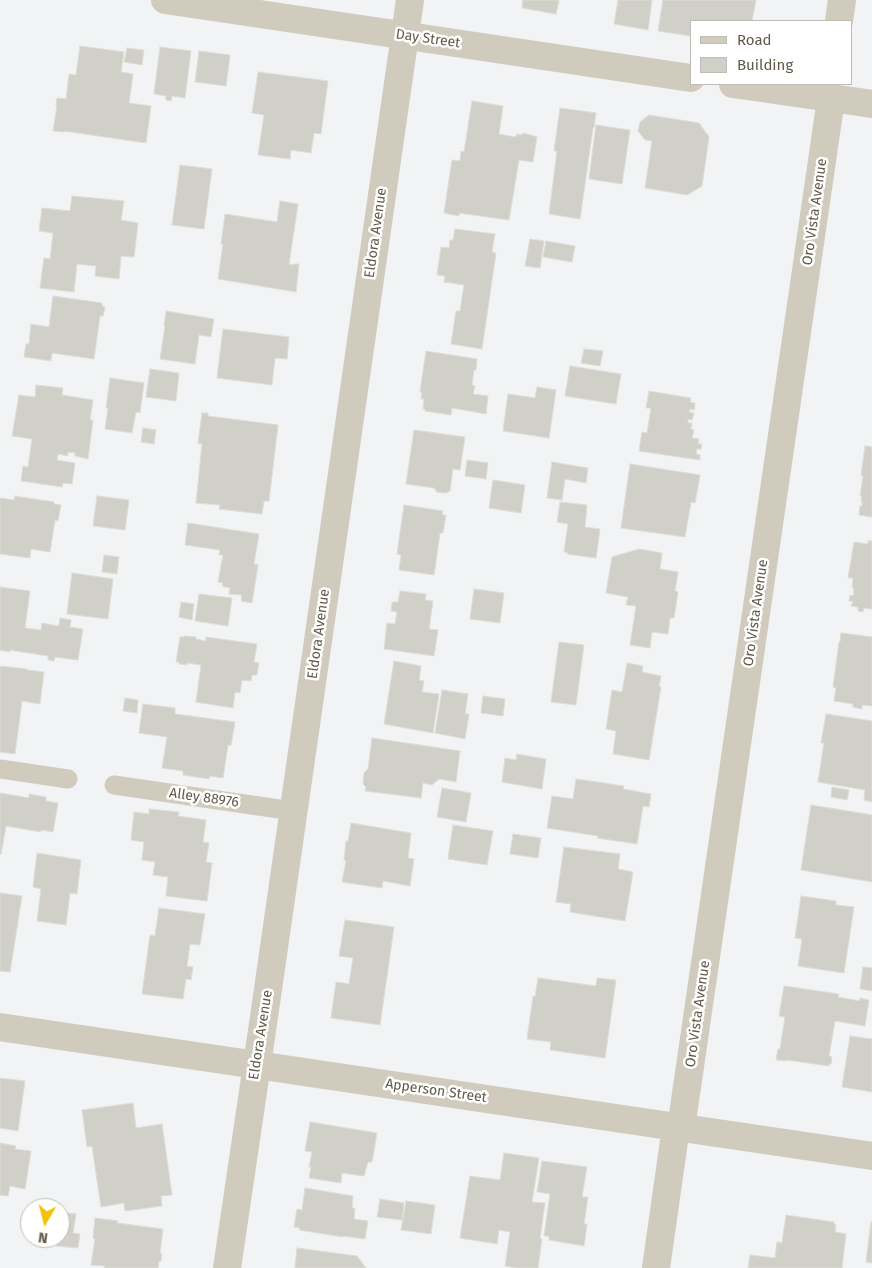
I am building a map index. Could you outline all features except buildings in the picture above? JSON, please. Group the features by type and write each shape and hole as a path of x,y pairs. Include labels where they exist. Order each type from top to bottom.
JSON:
{"street":[{"name":"Day Street","path":"165,0 690,78"},
{"name":"Eldora Avenue","path":"227,1268 410,0"},
{"path":"839,20 842,0"},
{"path":"744,85 830,93 872,104"},
{"name":"Oro Vista Avenue","path":"656,1268 830,93"},
{"name":"Apperson Street","path":"0,1027 872,1156"}],"lane":[{"path":"0,769 68,779"},
{"name":"Alley 88976","path":"114,785 293,811"}]}
